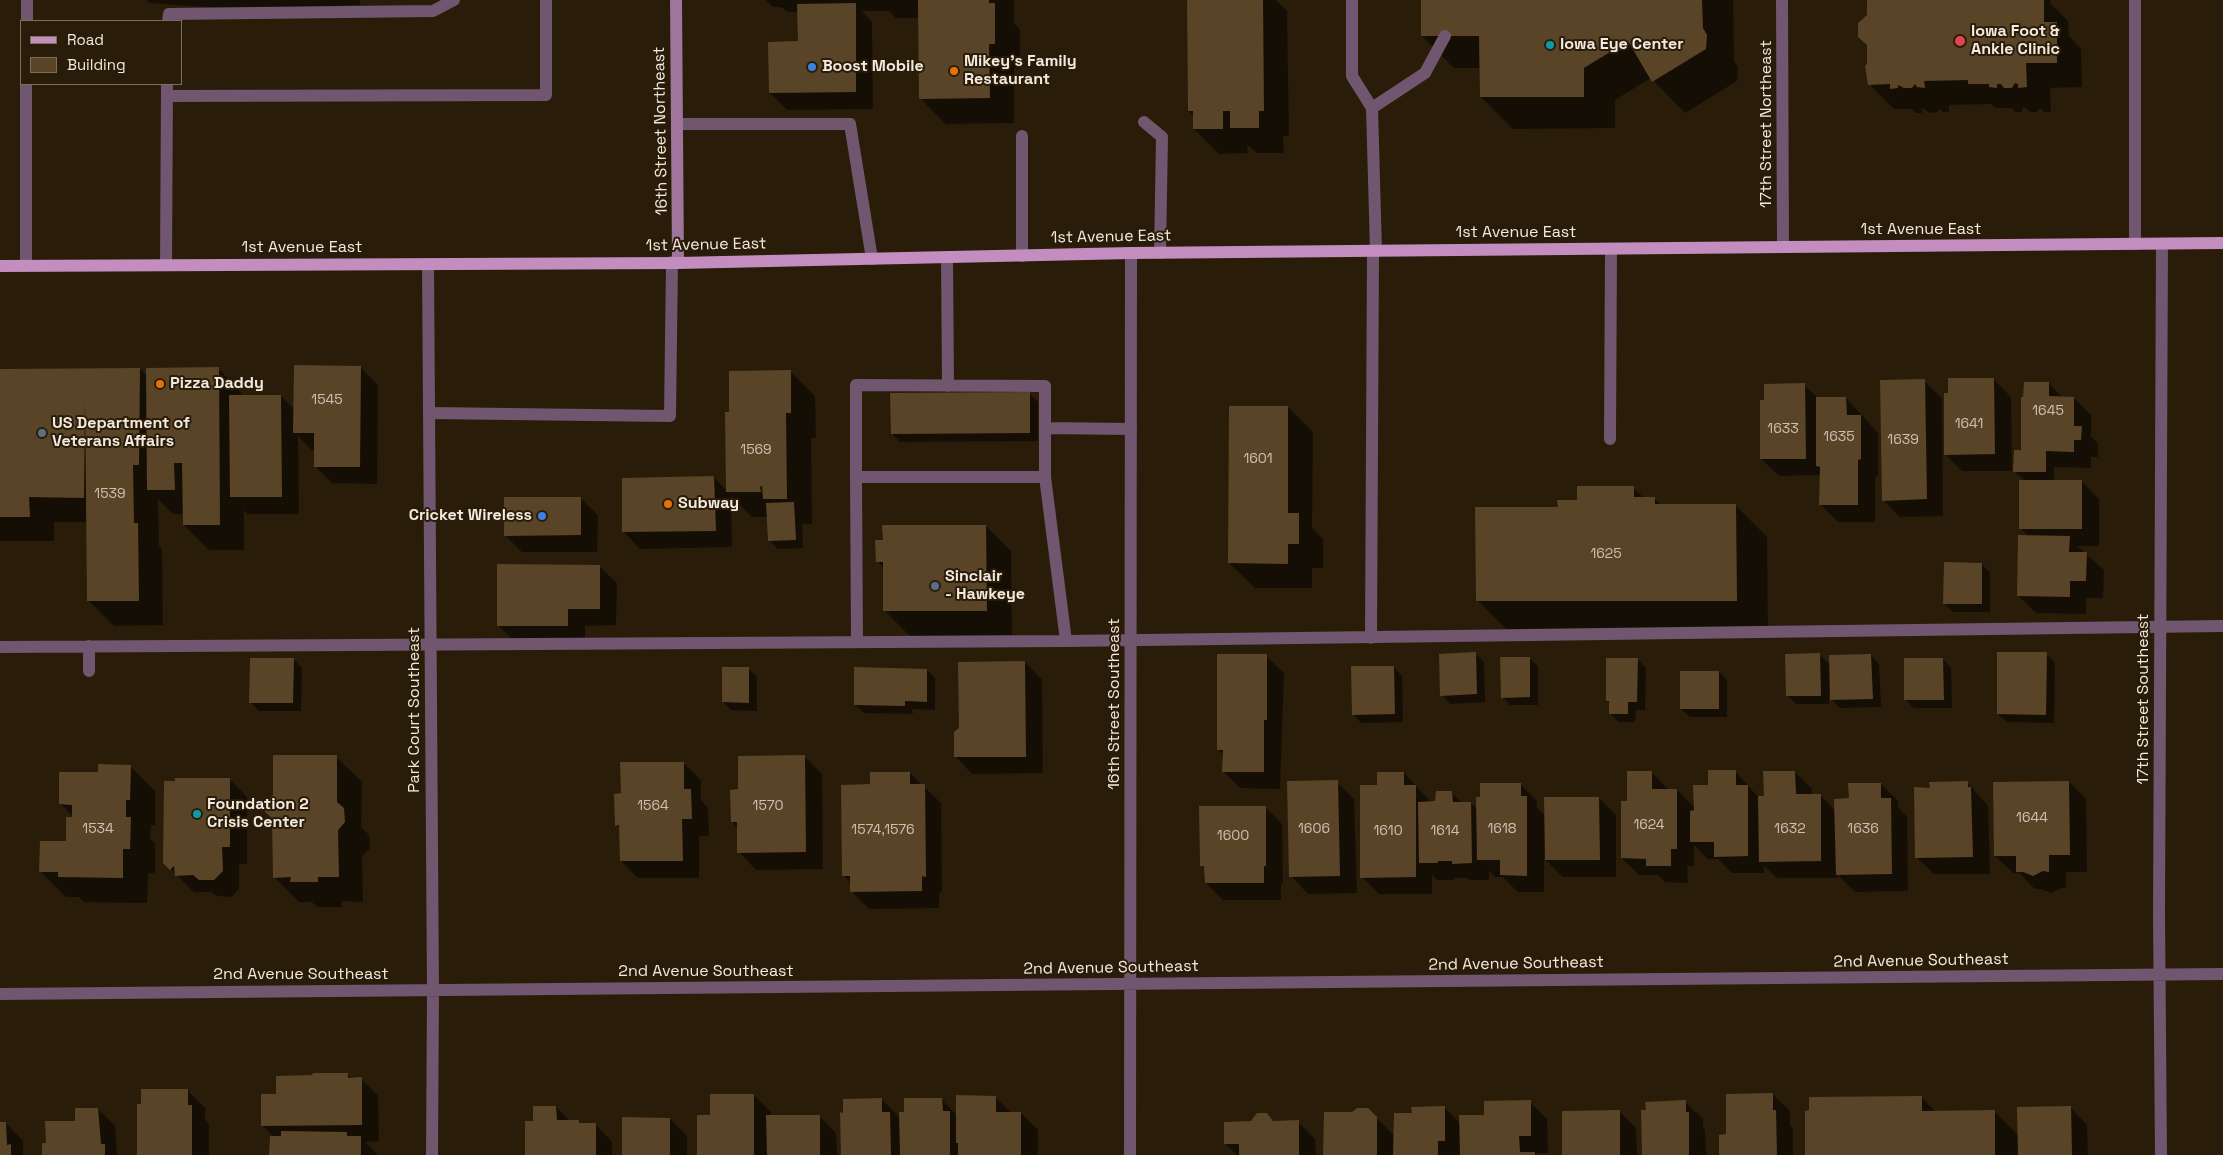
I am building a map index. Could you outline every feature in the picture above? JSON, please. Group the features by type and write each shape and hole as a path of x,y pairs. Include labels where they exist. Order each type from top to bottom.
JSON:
{"main road":[{"name":"1st Avenue East","path":"0,266 675,263 1131,253 2223,243"}],"street":[{"path":"26,20 27,0"},
{"path":"168,20 168,14 433,11 454,0"},
{"path":"166,265 167,90 546,95 546,0"},
{"name":"16th Street Northeast","path":"675,263 676,0"},
{"path":"1352,0 1352,76 1372,108 1374,251 1371,638"},
{"name":"17th Street Northeast","path":"1782,0 1784,247"},
{"path":"2135,0 2135,244"},
{"path":"1372,108 1425,73 1445,36"},
{"path":"26,85 26,266"},
{"path":"1144,122 1162,137 1160,253"},
{"path":"677,124 850,124 872,259"},
{"path":"1022,136 1022,256"},
{"name":"17th Street Southeast","path":"2161,1155 2160,626 2162,244"},
{"path":"1610,439 1611,249"},
{"name":"16th Street Southeast","path":"1130,1155 1131,253"},
{"path":"947,257 948,386"},
{"path":"429,414 670,416 675,263"},
{"name":"Park Court Southeast","path":"428,264 433,990 432,1155"},
{"path":"857,642 856,386 1045,386 1045,477 1066,642"},
{"path":"1045,428 1131,429"},
{"path":"856,477 1045,477"},
{"path":"0,647 1066,642 2223,626"},
{"path":"89,646 89,671"},
{"name":"2nd Avenue Southeast","path":"0,994 2223,974"}],"building":[{"name":"Mikey's Family Restaurant","path":"918,0 989,0 989,3 995,3 995,44 989,44 990,98 919,99"},
{"path":"1187,0 1263,0 1264,111 1259,111 1259,128 1230,128 1230,111 1223,111 1223,129 1193,129 1193,111 1188,111"},
{"name":"Iowa Eye Center","path":"1421,0 1702,0 1703,28 1707,35 1706,49 1652,82 1628,41 1584,68 1584,97 1480,97 1479,36 1421,36"},
{"name":"Iowa Foot & Ankle Clinic","path":"1867,0 2044,0 2044,22 2057,22 2057,63 2026,63 2027,87 2018,88 2018,84 2015,83 2012,88 2004,88 2001,84 1997,84 1997,88 1989,87 1989,84 1968,84 1968,80 1924,81 1925,88 1917,87 1915,84 1912,88 1904,88 1898,85 1898,88 1890,89 1890,84 1868,85 1865,66 1867,64 1867,45 1858,37 1858,23 1867,15"},
{"name":"Boost Mobile","path":"856,3 856,92 769,93 768,42 798,41 797,4"},
{"path":"294,365 361,366 360,467 314,467 314,433 293,433"},
{"path":"219,367 220,525 183,525 182,463 174,463 175,490 147,490 146,368"},
{"path":"140,368 139,465 133,465 134,523 138,523 139,601 87,601 85,400 84,498 29,497 30,517 0,517 0,369"},
{"path":"791,370 791,413 786,413 787,499 763,499 762,486 760,487 761,492 726,492 725,412 729,412 729,371"},
{"path":"1948,378 1994,378 1995,454 1944,455 1944,393 1948,393"},
{"path":"1925,379 1927,499 1882,501 1880,380"},
{"path":"2024,382 2049,382 2049,396 2074,397 2074,426 2082,426 2081,440 2074,440 2074,452 2046,451 2046,472 2013,472 2014,450 2021,450 2021,397 2023,397"},
{"path":"1805,383 1806,459 1760,459 1760,400 1764,400 1764,384"},
{"path":"1030,392 1030,433 891,434 890,393"},
{"path":"229,395 281,395 282,497 230,497"},
{"path":"1816,397 1846,397 1847,415 1861,415 1858,505 1819,505 1820,467 1816,466"},
{"path":"1229,406 1288,406 1288,513 1299,513 1299,544 1288,544 1288,564 1228,563"},
{"name":"Subway","path":"714,476 716,531 622,532 622,478"},
{"path":"2019,480 2082,480 2082,529 2019,529"},
{"path":"1577,486 1634,486 1634,497 1655,497 1655,504 1736,504 1737,601 1476,601 1475,507 1558,507 1557,500 1577,500"},
{"name":"Cricket Wireless","path":"504,497 581,497 581,535 504,536"},
{"path":"794,502 796,540 768,541 766,503"},
{"name":"Sinclair - Hawkeye","path":"882,525 986,525 987,611 883,611 883,562 876,562 875,540 883,540"},
{"path":"2018,535 2070,536 2069,552 2087,552 2086,581 2070,581 2070,597 2017,596"},
{"path":"1944,562 1982,563 1982,604 1943,604"},
{"path":"497,564 600,565 600,609 568,609 568,626 497,626"},
{"path":"1476,652 1477,694 1440,696 1439,654"},
{"path":"1997,652 2047,652 2046,715 1997,714"},
{"path":"1820,653 1821,696 1786,696 1785,654"},
{"path":"1217,654 1267,654 1267,720 1264,720 1264,772 1222,772 1223,750 1217,750"},
{"path":"1871,654 1873,699 1830,700 1829,655"},
{"path":"1500,657 1530,657 1530,697 1501,698"},
{"path":"250,658 294,658 293,703 249,703"},
{"path":"1606,658 1638,658 1637,702 1628,702 1628,714 1609,714 1609,701 1606,701"},
{"path":"1904,658 1943,658 1944,700 1904,700"},
{"path":"1025,661 1026,757 954,757 954,732 959,728 958,662"},
{"path":"1351,666 1394,666 1395,714 1352,715"},
{"path":"722,667 749,667 749,703 722,702"},
{"path":"854,667 927,669 927,702 905,701 905,706 854,705"},
{"path":"1680,671 1719,671 1719,709 1680,709"},
{"path":"273,755 337,755 337,802 344,808 345,822 338,830 339,877 318,877 318,882 290,882 291,877 273,878 272,818 265,812 265,802 273,795"},
{"path":"805,755 806,852 737,853 737,822 731,822 730,790 738,789 738,756"},
{"path":"620,762 684,762 684,789 691,789 692,819 682,819 683,861 620,861 619,825 615,826 614,794 621,793"},
{"path":"98,764 131,765 130,800 126,800 126,817 131,817 130,849 123,849 123,878 58,877 58,872 39,872 40,841 66,841 66,817 72,817 72,805 59,804 59,772 98,772"},
{"path":"1708,770 1736,770 1736,785 1748,785 1748,856 1714,857 1714,842 1690,842 1690,811 1694,810 1693,785 1708,785"},
{"path":"1627,771 1652,771 1652,789 1677,789 1677,849 1671,849 1671,866 1646,866 1646,859 1621,858 1621,801 1627,801"},
{"path":"1763,771 1795,771 1796,794 1821,794 1821,861 1759,862 1758,796 1764,796"},
{"path":"870,772 910,772 910,784 925,784 926,877 922,876 922,891 850,892 850,876 842,876 841,785 870,784"},
{"path":"1377,772 1404,772 1404,785 1416,785 1416,877 1360,878 1360,785 1377,785"},
{"name":"Foundation 2 Crisis Center","path":"175,778 230,778 230,847 222,847 223,871 214,880 199,880 193,875 175,876 174,866 170,870 163,863 164,781 175,781"},
{"path":"1338,780 1340,876 1289,877 1287,781"},
{"path":"1968,781 1968,787 1971,787 1973,857 1915,858 1914,787 1930,788 1929,782"},
{"path":"2069,781 2070,855 2049,855 2049,872 2043,871 2033,876 2023,872 2016,872 2016,856 1994,856 1993,782"},
{"path":"1480,783 1521,783 1521,796 1527,796 1527,876 1500,875 1500,860 1477,860 1476,797 1480,797"},
{"path":"1848,783 1881,783 1881,798 1891,798 1892,874 1836,875 1834,799 1849,798"},
{"path":"1436,791 1452,791 1453,802 1471,802 1472,863 1452,864 1452,861 1438,861 1438,863 1419,863 1418,802 1435,801"},
{"path":"1544,797 1599,797 1600,860 1545,860"},
{"path":"1199,806 1266,806 1266,866 1264,866 1264,883 1205,883 1204,866 1200,866"},
{"path":"313,1073 348,1073 348,1078 362,1077 362,1125 261,1126 261,1094 276,1094 276,1076 312,1075"},
{"path":"141,1089 188,1089 188,1105 192,1105 192,1155 137,1155 137,1104 141,1104"},
{"path":"1773,1093 1773,1110 1776,1110 1777,1155 1719,1155 1719,1135 1726,1134 1726,1094"},
{"path":"710,1094 754,1094 754,1155 697,1155 697,1115 710,1115"},
{"path":"956,1095 996,1096 996,1112 1021,1112 1021,1155 958,1155 958,1143 956,1143"},
{"path":"1922,1096 1922,1111 1995,1110 1995,1155 1805,1155 1805,1111 1809,1110 1809,1097"},
{"path":"882,1098 882,1112 890,1112 891,1155 841,1155 840,1112 843,1113 843,1099"},
{"path":"904,1098 942,1098 943,1111 950,1111 950,1155 900,1155 899,1112 904,1112"},
{"path":"1531,1100 1531,1136 1519,1136 1520,1152 1535,1152 1535,1155 1460,1155 1459,1115 1484,1115 1484,1101"},
{"path":"1686,1100 1686,1112 1689,1112 1689,1155 1642,1155 1641,1110 1646,1110 1645,1102"},
{"path":"533,1106 556,1106 557,1120 579,1120 579,1123 596,1123 596,1155 525,1155 525,1121 533,1121"},
{"path":"1445,1106 1445,1141 1438,1141 1438,1155 1393,1155 1394,1113 1412,1113 1411,1107"},
{"path":"2071,1106 2072,1155 2018,1155 2017,1107"},
{"path":"75,1108 98,1108 101,1144 105,1144 105,1155 42,1155 42,1143 46,1143 45,1121 75,1121"},
{"path":"1357,1108 1368,1108 1377,1117 1377,1155 1323,1155 1324,1112 1352,1112"},
{"path":"1620,1110 1620,1155 1562,1155 1562,1111"},
{"path":"1257,1113 1267,1113 1273,1121 1299,1120 1299,1155 1239,1155 1239,1144 1224,1144 1224,1122 1251,1121"},
{"path":"766,1115 820,1115 820,1155 767,1155"},
{"path":"622,1117 670,1118 670,1155 622,1155"},
{"path":"0,1122 6,1122 7,1145 11,1144 11,1155 0,1155"},
{"path":"281,1131 347,1132 347,1136 361,1136 361,1155 269,1155 270,1136 281,1136"}],"place":[{"name":"Iowa Foot & Ankle Clinic","path":"1960,41"},
{"name":"Iowa Eye Center","path":"1550,45"},
{"name":"Boost Mobile","path":"812,67"},
{"name":"Mikey's Family Restaurant","path":"954,71"},
{"name":"Pizza Daddy","path":"160,384"},
{"name":"US Department of Veterans Affairs","path":"42,433"},
{"name":"Subway","path":"668,504"},
{"name":"Cricket Wireless","path":"542,516"},
{"name":"Sinclair - Hawkeye","path":"935,586"},
{"name":"Foundation 2 Crisis Center","path":"197,814"}]}
